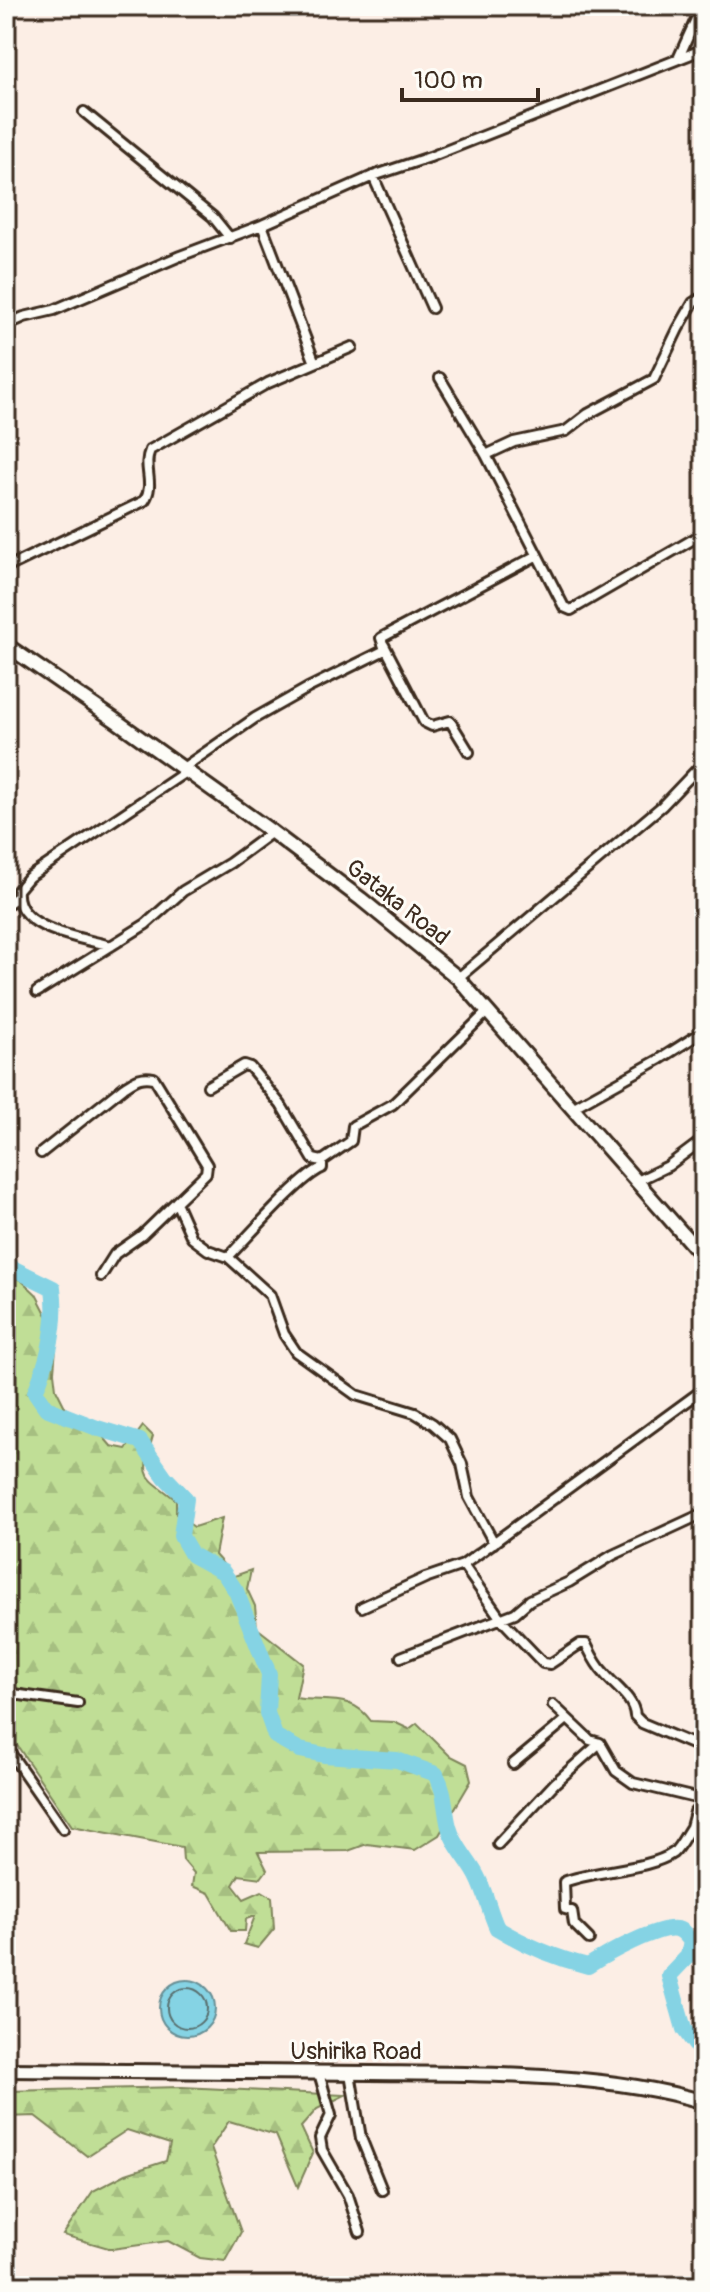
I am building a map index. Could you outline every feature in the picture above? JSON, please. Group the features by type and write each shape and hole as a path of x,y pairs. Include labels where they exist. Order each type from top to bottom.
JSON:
{"street":[{"path":"677,60 702,6"},
{"path":"6,325 54,310 373,176 430,157 704,49"},
{"path":"84,112 213,217 230,238"},
{"path":"373,176 432,308"},
{"path":"262,225 315,363"},
{"path":"486,455 514,442 566,431 588,414 654,379 693,303 704,296"},
{"path":"6,568 144,501 151,484 146,463 150,450 268,383 352,347"},
{"path":"440,378 486,455 564,607 571,610 704,533"},
{"path":"381,638 536,556"},
{"path":"381,638 424,722 432,726 446,720 453,723 469,752"},
{"path":"6,905 17,897 23,882 255,718 385,650 381,638"},
{"name":"Gataka Road","path":"6,645 272,832 458,978 704,1258"},
{"path":"458,978 662,806 704,762"},
{"path":"37,992 146,924 183,891 230,863 272,832"},
{"path":"17,897 27,916 38,924 111,946"},
{"path":"208,1086 244,1065 250,1067 281,1105 313,1159 322,1161 351,1141 353,1126 393,1104 488,1011"},
{"path":"574,1107 704,1031"},
{"path":"41,1153 124,1087 145,1076 154,1078 207,1165 206,1173 142,1235 115,1254 101,1276"},
{"path":"635,1182 668,1166 704,1139"},
{"path":"228,1257 316,1170 322,1168 322,1161"},
{"path":"176,1202 192,1238 208,1250 228,1257 270,1295 284,1334 296,1352 356,1395 415,1413 450,1439 462,1464 469,1497 494,1543"},
{"path":"362,1607 425,1578 463,1565 704,1389"},
{"path":"401,1657 501,1619 613,1555 704,1513"},
{"path":"463,1565 501,1619 547,1664 580,1644 586,1644 598,1667 623,1693 642,1723 704,1749"},
{"path":"6,1693 78,1703"},
{"path":"553,1705 590,1740 600,1743 616,1771 633,1783 704,1801 672,1854 621,1869 577,1876 564,1882 565,1909 572,1911 574,1924 589,1939"},
{"path":"513,1764 567,1719"},
{"path":"498,1844 555,1783 600,1743"},
{"path":"6,1747 63,1829"},
{"path":"691,1827 693,1832 704,1838"},
{"name":"Ushirika Road","path":"6,2070 350,2073 570,2080 626,2086 704,2102"},
{"path":"319,2073 331,2115 320,2138 322,2150 348,2195 360,2232"},
{"path":"350,2073 361,2138 382,2190"}],"green space":[{"path":"6,1275 21,1280 36,1294 57,1335 56,1389 66,1409 89,1420 111,1446 126,1449 143,1426 153,1436 147,1461 148,1475 176,1500 176,1514 194,1527 222,1518 215,1555 223,1564 223,1580 251,1570 247,1589 255,1606 257,1628 303,1664 296,1698 346,1703 355,1706 371,1721 394,1722 409,1729 417,1723 449,1755 467,1764 471,1781 439,1835 415,1850 367,1844 348,1851 258,1852 267,1870 261,1878 239,1875 233,1885 244,1899 262,1891 272,1897 274,1929 258,1948 244,1944 255,1916 246,1919 245,1931 231,1931 209,1893 192,1886 194,1873 183,1860 182,1847 72,1826 6,1734"},
{"path":"182,2087 345,2095 317,2109 301,2127 313,2153 298,2187 276,2135 229,2121 211,2148 241,2232 225,2261 200,2258 168,2241 112,2249 63,2235 93,2191 126,2174 166,2161 170,2144 127,2130 87,2156 35,2116 6,2117 6,2091"}],"water":[{"path":"187,1980 207,1988 215,2008 207,2028 187,2036 167,2028 159,2008 167,1988"}],"waterway":[{"path":"6,1265 53,1288 51,1341 35,1392 46,1408 140,1441 165,1477 186,1499 181,1536 192,1555 223,1572 236,1591 269,1674 267,1713 275,1736 300,1750 324,1755 397,1760 436,1774 451,1834 477,1876 497,1928 530,1945 588,1966 657,1932 668,1929 683,1932 691,1942 688,1956 669,1976 684,2029 704,2057"}]}
